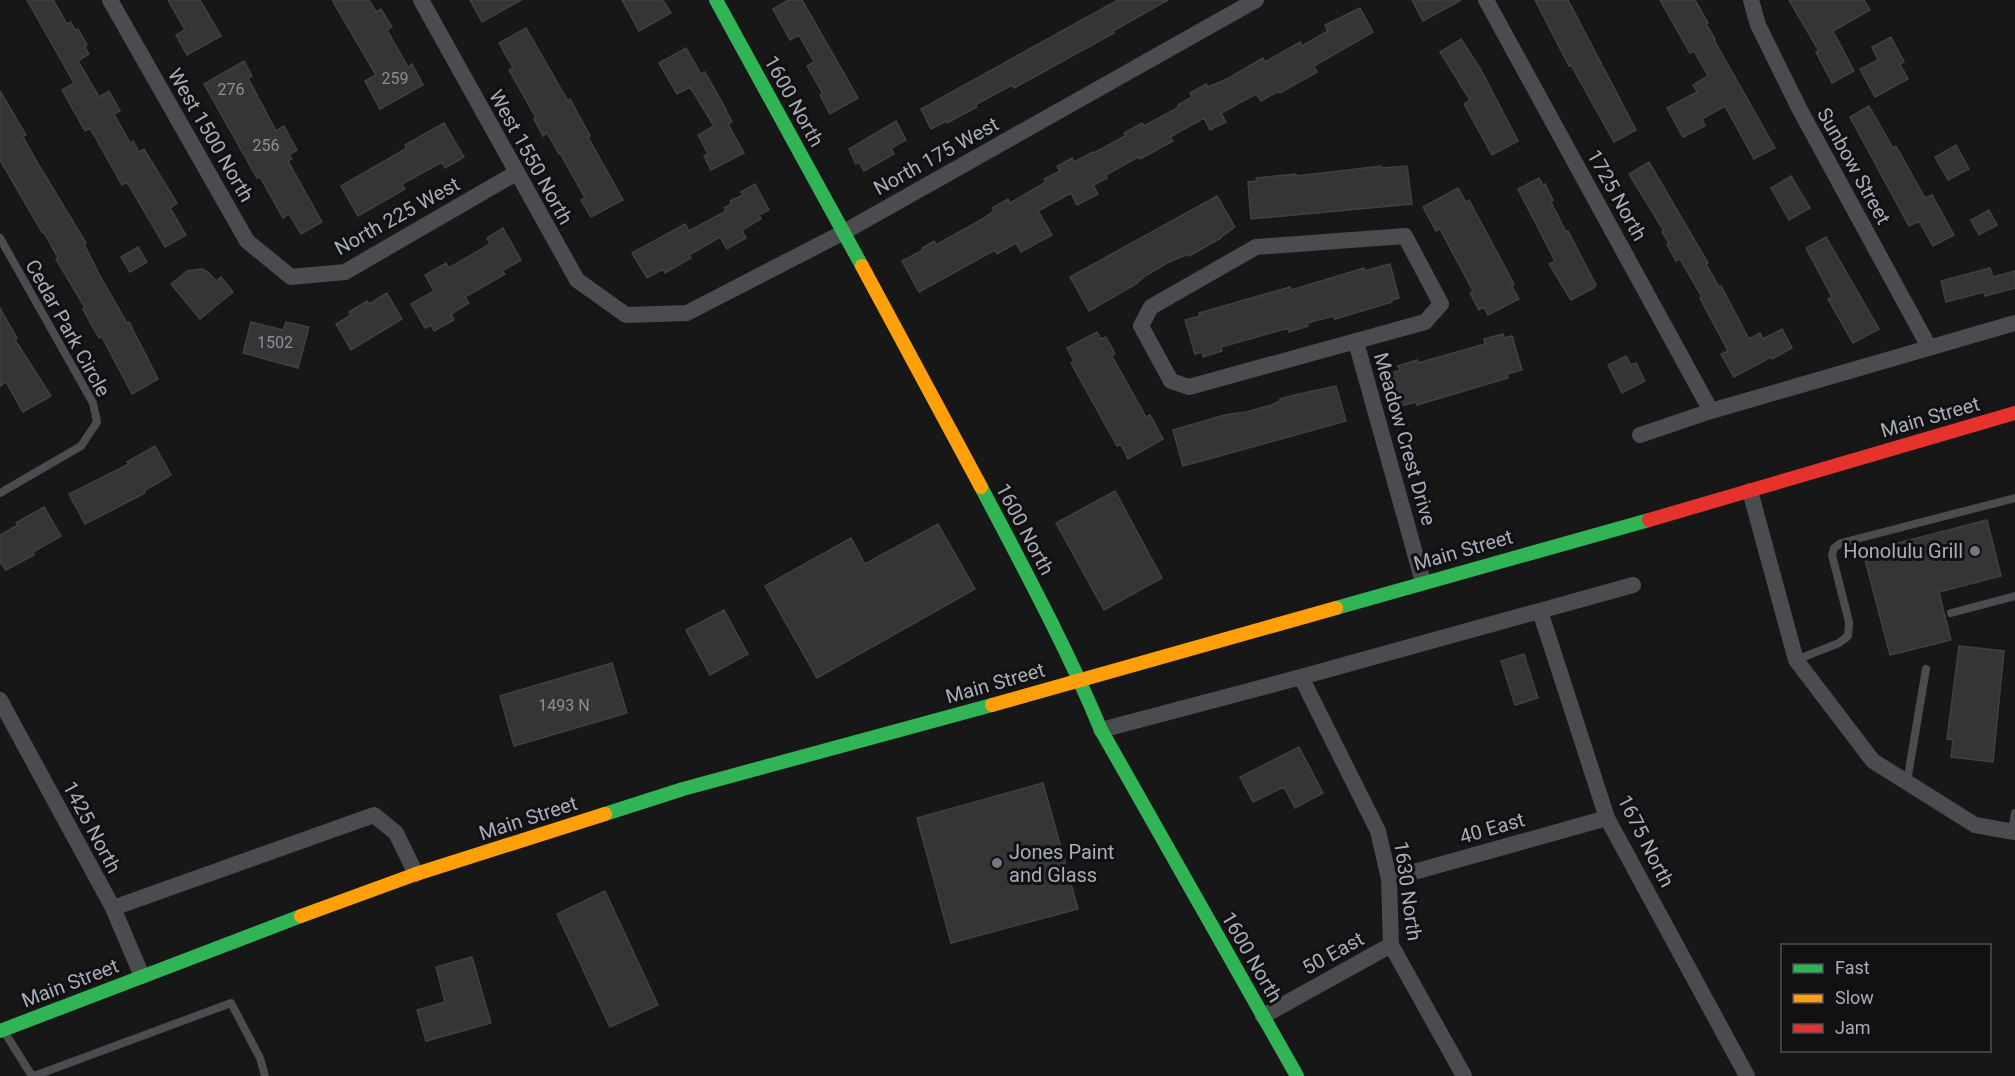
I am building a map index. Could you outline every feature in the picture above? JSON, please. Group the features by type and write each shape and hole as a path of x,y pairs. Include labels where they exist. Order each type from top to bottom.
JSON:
{"main road":[{"name":"1600 North","path":"717,0 1051,619 1101,730 1297,1076"},
{"name":"Main Street","path":"2,1030 416,874 683,789 901,731 1750,491 2015,412"}],"street":[{"name":"West 1500 North","path":"110,0 247,241 291,277"},
{"name":"West 1550 North","path":"420,0 577,280 626,315"},
{"name":"North 175 West","path":"626,315 687,313 844,232 1256,0"},
{"name":"1725 North","path":"1486,0 1712,411"},
{"name":"Sunbow Street","path":"1751,0 1758,25 1800,110 1929,347"},
{"name":"North 225 West","path":"291,277 345,272 516,173"},
{"path":"1405,236 1441,304 1425,322 1356,342 1189,387 1171,381 1141,326 1151,307 1256,247 1405,236"},
{"path":"1640,435 1712,411 2015,323"},
{"name":"Meadow Crest Drive","path":"1356,342 1423,582"},
{"path":"1750,491 1796,660 1873,761 1975,825 2014,832"},
{"path":"1101,730 1633,585"},
{"name":"1675 North","path":"1540,611 1606,818 1748,1076"},
{"name":"1630 North","path":"1301,677 1378,831 1389,879 1391,945 1464,1076"},
{"name":"1425 North","path":"0,700 112,908 142,976"},
{"path":"112,908 374,815 396,833 416,874"},
{"name":"40 East","path":"1389,879 1606,818"},
{"name":"50 East","path":"1263,1016 1391,945"}],"lane":[{"name":"Cedar Park Circle","path":"0,238 93,403 97,422 81,446 0,493"},
{"path":"1796,660 1839,643 1848,636 1849,622 1832,555 1834,548 1841,543 2015,498"},
{"path":"1951,613 2015,596"},
{"path":"1907,783 1926,669"},
{"path":"2014,832 2015,813"},
{"path":"2,1030 33,1076 231,1004 260,1058 265,1076"}],"building":[{"path":"27,0 53,0 67,24 71,22 75,30 78,29 89,54 78,61 99,97 109,91 120,111 114,114 130,143 133,141 139,152 144,149 177,203 170,208 186,235 165,247 127,182 122,185 90,128 85,131 62,90 74,83"},
{"path":"168,0 200,0 221,36 187,55 176,35 185,30"},
{"path":"332,0 369,0 376,12 381,9 392,27 387,30 408,67 412,64 423,85 380,109 365,81 376,75"},
{"path":"470,0 521,0 482,22"},
{"path":"622,0 663,0 671,13 639,31"},
{"path":"788,0 802,0 858,98 830,114 820,95 823,94 807,66 814,62 799,35 790,40 773,9"},
{"path":"1118,0 1168,0 1113,31 1114,33 1014,88 1012,85 975,105 977,107 931,129 921,109"},
{"path":"1412,0 1461,0 1423,21"},
{"path":"1535,0 1568,0 1636,130 1614,142 1571,65 1569,66"},
{"path":"1660,0 1695,0 1708,23 1706,24 1714,40 1775,148 1754,159 1725,106 1702,119 1705,126 1683,137 1667,108 1697,92 1693,85 1708,76 1694,51 1690,53"},
{"path":"1789,0 1864,0 1870,10 1833,31 1854,71 1832,83 1816,52 1819,51"},
{"path":"1360,8 1373,32 1314,66 1317,72 1261,101 1256,94 1221,113 1226,122 1210,130 1204,118 1170,137 1173,141 1106,175 1107,178 1093,185 1098,194 1077,205 1071,193 1038,211 1052,235 1021,252 1016,243 997,254 995,250 919,292 902,261 923,250 922,248 934,241 936,245 979,221 994,211 992,208 1008,199 1010,203 1046,182 1044,179 1060,171 1057,166 1072,158 1074,162 1094,153 1125,136 1124,133 1142,123 1144,126 1179,107 1178,105 1192,97 1190,93 1206,84 1208,87 1227,79 1263,58 1265,62 1300,42 1302,46 1328,31 1325,25"},
{"path":"526,28 568,101 570,99 623,200 591,217 581,200 585,198 560,153 547,133 543,136 534,119 536,118 509,70 513,68 499,43"},
{"path":"1891,37 1904,62 1900,64 1908,79 1875,97 1860,69 1878,60 1872,47"},
{"path":"1461,39 1481,70 1518,141 1492,155 1464,104 1470,100 1440,52"},
{"path":"686,48 701,74 705,72 723,104 732,122 728,124 744,153 711,170 704,156 708,154 698,135 714,126 690,87 677,94 659,63"},
{"path":"244,61 252,76 248,78 276,131 284,126 297,150 289,155 292,159 288,161 322,222 301,234 289,214 283,218 260,177 257,178 204,84"},
{"path":"0,91 26,135 23,137 86,243 84,244 99,274 127,323 129,322 158,379 132,394 102,337 99,338 91,324 83,309 85,308 56,259 58,258 51,245 0,160"},
{"path":"1869,106 1893,148 1896,146 1925,198 1932,195 1954,235 1933,246 1919,221 1909,226 1850,117"},
{"path":"896,121 906,140 891,148 894,154 864,171 859,162 856,164 849,149"},
{"path":"444,123 464,157 445,168 442,162 402,184 405,189 358,216 341,186 407,148 405,145"},
{"path":"1956,145 1969,169 1948,180 1935,157"},
{"path":"1649,162 1749,339 1760,333 1763,339 1782,329 1792,348 1734,377 1721,354 1728,351 1700,298 1702,297 1680,259 1676,261 1662,232 1664,231 1629,174"},
{"path":"1381,166 1381,168 1407,166 1412,204 1251,219 1248,182 1257,181 1256,178 1296,174 1296,176"},
{"path":"1791,176 1810,208 1789,220 1771,188"},
{"path":"1539,178 1543,185 1545,184 1566,232 1568,231 1596,285 1571,300 1549,264 1555,261 1518,189"},
{"path":"755,184 769,210 759,215 761,219 742,230 746,238 727,249 720,237 689,255 691,258 665,273 663,269 647,278 632,253 685,224 689,231 726,211 724,208 731,204 730,201 743,195 741,192"},
{"path":"1458,188 1466,202 1469,200 1514,284 1512,286 1519,299 1488,315 1484,307 1479,310 1470,293 1473,291 1440,229 1436,231 1423,207"},
{"path":"1217,196 1235,227 1221,238 1189,256 1188,254 1169,262 1089,311 1070,277"},
{"path":"1989,210 1997,225 1979,235 1971,220"},
{"path":"503,228 521,260 502,271 505,274 465,297 469,303 451,314 454,320 434,331 431,325 425,328 411,304 434,291 425,275 446,263 449,268 490,244 487,238"},
{"path":"1826,237 1879,329 1853,343 1828,299 1832,297 1806,248"},
{"path":"138,247 147,262 130,272 121,257"},
{"path":"1390,264 1399,298 1392,302 1335,319 1334,316 1307,323 1308,326 1289,332 1289,328 1221,347 1222,351 1203,357 1202,352 1195,354 1185,320 1200,316 1199,313 1290,287 1291,290 1364,268 1364,271"},
{"path":"1990,268 1993,277 2015,271 2015,288 1985,296 1984,292 1946,302 1941,281"},
{"path":"202,269 216,281 221,277 233,292 200,319 171,284 187,271"},
{"path":"387,293 402,319 351,350 336,324 351,315 349,312 367,301 369,304"},
{"path":"0,308 17,338 15,340 51,396 23,412 6,382 0,386"},
{"path":"251,322 283,330 286,322 309,327 298,368 243,353"},
{"path":"1097,332 1101,339 1106,337 1115,354 1112,356 1146,417 1150,415 1163,439 1128,459 1121,445 1117,446 1071,363 1074,361 1067,348"},
{"path":"1503,334 1504,338 1512,336 1522,370 1507,374 1508,378 1417,405 1416,402 1401,406 1391,373 1400,370 1398,366 1417,360 1418,363 1485,344 1484,339"},
{"path":"1626,356 1631,365 1636,363 1645,381 1622,393 1608,365"},
{"path":"1336,386 1346,421 1183,466 1173,430 1225,415 1272,405 1280,399"},
{"path":"155,446 171,475 144,491 145,493 85,524 69,494 129,464 127,462"},
{"path":"1115,491 1162,578 1104,610 1056,523"},
{"path":"44,507 61,536 33,552 34,555 6,570 0,562 0,535"},
{"path":"1987,520 2001,576 1939,592 1951,640 1890,655 1863,552"},
{"path":"938,524 975,589 817,678 765,586 851,538 865,564"},
{"path":"724,610 748,654 710,675 686,630"},
{"path":"1959,646 2004,651 1993,762 1951,757 1953,740 1947,739"},
{"path":"1524,654 1538,698 1515,705 1501,661"},
{"path":"612,663 627,713 514,746 500,696"},
{"path":"1299,747 1323,793 1295,808 1284,787 1253,802 1240,777"},
{"name":"Jones Paint and Glass","path":"1043,783 1078,909 951,943 917,818"},
{"path":"605,891 658,1005 610,1027 557,914"},
{"path":"472,957 491,1023 426,1041 417,1010 445,1002 436,967"}],"traffic: fast":[{"path":"716,0 862,266"},
{"path":"981,487 1059,637 1101,730 1297,1076"},
{"path":"1336,608 1649,520"},
{"path":"605,814 683,789 992,705"},
{"path":"0,1031 301,916"}],"traffic: slow":[{"path":"862,266 981,487"},
{"path":"992,705 1336,608"},
{"path":"301,916 416,874 605,814"}],"traffic: jam":[{"path":"1649,520 2015,413"}],"place":[{"name":"Honolulu Grill","path":"1975,551"},
{"name":"Jones Paint and Glass","path":"997,863"}]}
